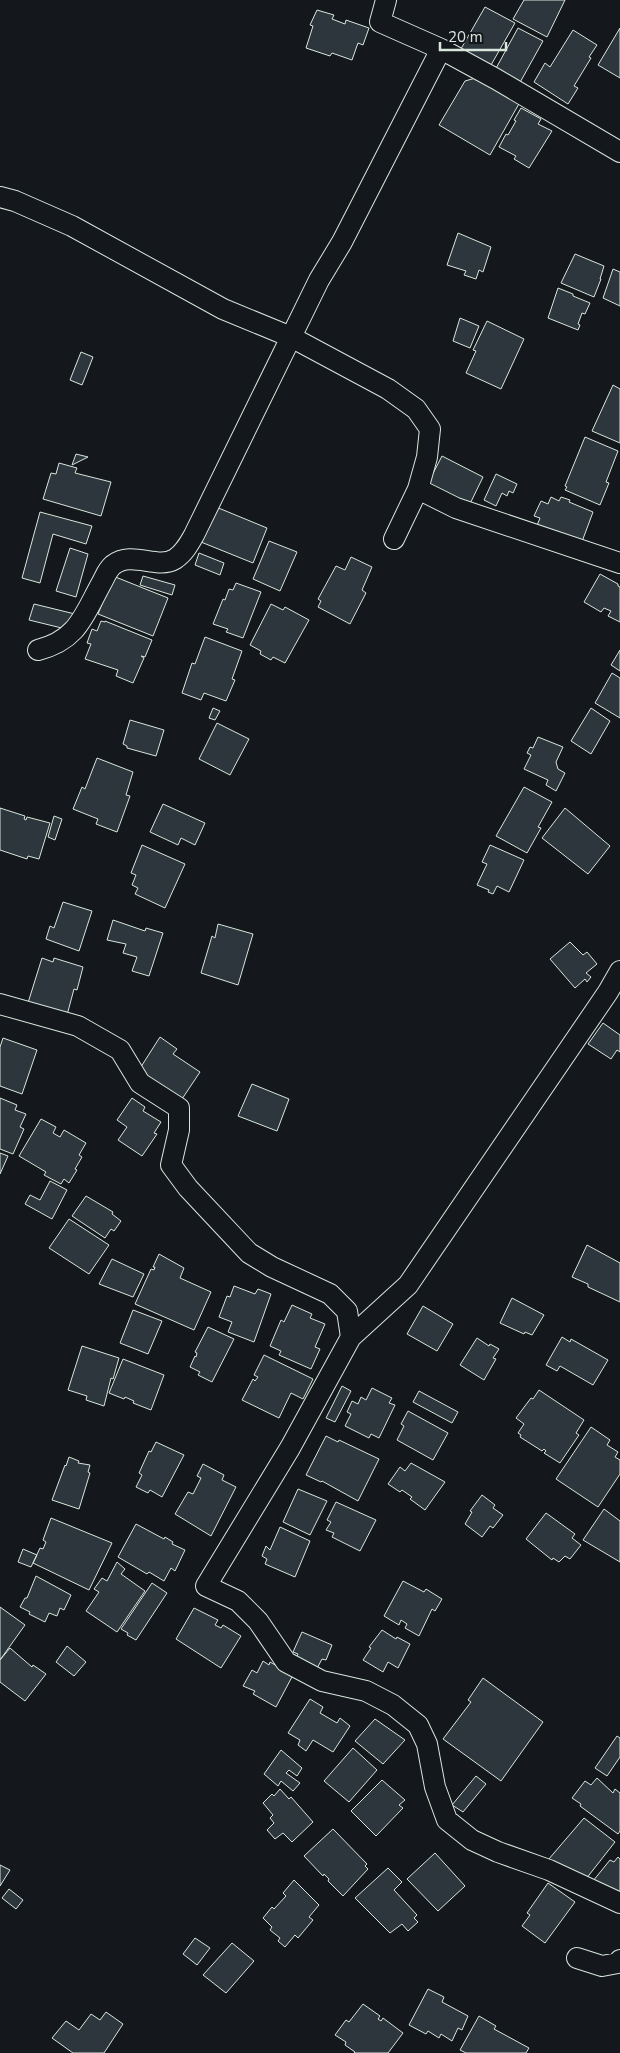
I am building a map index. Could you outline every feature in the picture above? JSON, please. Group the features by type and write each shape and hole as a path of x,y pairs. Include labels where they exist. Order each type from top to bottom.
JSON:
{"street":[{"path":"386,0 380,22 496,79 620,152"},
{"path":"38,650 54,646 71,635 86,612 109,568 119,560 130,559 159,562 174,560 183,553 194,535 319,280 342,242 440,50"},
{"path":"0,197 16,201 72,226 223,309 291,337 388,389 416,409 430,429 427,457 418,489 394,539"},
{"path":"418,489 456,508 620,564"},
{"path":"620,971 608,992 408,1285 351,1337 290,1448 206,1586 238,1601 258,1621 286,1662 322,1680 373,1695 393,1705 418,1725 427,1744 435,1787 447,1820 472,1840 498,1852 550,1870 620,1903"},
{"path":"0,1004 78,1026 120,1050 140,1083 179,1108 180,1130 171,1165 188,1188 249,1253 272,1268 330,1294 347,1311 351,1337"},
{"path":"576,1958 602,1966 618,1963 620,1960"}],"building":[{"path":"524,0 565,0 547,37 513,19"},
{"path":"485,7 515,23 487,72 458,54"},
{"path":"317,10 334,15 332,19 345,24 346,20 369,28 363,45 358,43 352,60 332,53 330,56 306,48 313,26 310,25"},
{"path":"518,28 543,41 518,86 494,72"},
{"path":"620,28 620,78 598,65"},
{"path":"573,30 597,45 574,86 578,88 568,104 534,82 545,63 550,67"},
{"path":"479,77 520,102 490,155 439,125 465,81"},
{"path":"521,108 541,119 538,124 552,131 529,168 514,159 516,156 499,147 516,121 514,120"},
{"path":"458,233 491,247 483,272 479,270 476,279 464,275 466,271 447,265"},
{"path":"575,254 604,266 594,297 561,283"},
{"path":"613,269 620,272 620,306 603,298"},
{"path":"558,288 590,303 585,314 582,313 578,330 548,318"},
{"path":"460,318 479,326 470,348 453,341"},
{"path":"487,321 524,339 501,389 466,373 476,351 473,350"},
{"path":"81,352 93,357 82,385 70,380"},
{"path":"613,385 620,389 620,443 592,431"},
{"path":"585,437 618,451 606,482 609,483 600,505 565,490"},
{"path":"76,454 88,457 72,465"},
{"path":"442,456 483,477 467,510 427,485"},
{"path":"59,463 77,468 75,473 111,482 101,516 43,499 51,473 56,474"},
{"path":"496,474 517,484 513,493 509,491 507,496 502,493 496,506 484,500"},
{"path":"551,497 559,501 561,497 570,500 569,502 593,512 580,547 536,528 540,518 534,516 541,501 548,504"},
{"path":"216,507 267,528 253,563 201,542"},
{"path":"40,512 92,526 86,544 53,534 40,583 22,578"},
{"path":"269,541 297,552 280,591 253,579"},
{"path":"70,548 88,554 76,597 56,591"},
{"path":"199,553 224,563 220,575 195,565"},
{"path":"351,557 372,567 362,590 366,593 350,624 318,607 321,601 318,599 336,566 345,570"},
{"path":"600,574 620,587 620,622 608,616 611,611 604,608 601,612 584,602"},
{"path":"113,576 168,598 153,636 98,614"},
{"path":"143,576 175,585 172,595 140,585"},
{"path":"236,583 261,592 243,638 226,632 228,629 213,624 223,599 225,600 229,589 233,590"},
{"path":"34,604 75,614 70,630 29,620"},
{"path":"271,604 283,610 285,607 309,620 285,663 273,657 271,660 260,654 261,651 250,645"},
{"path":"101,621 152,640 145,657 141,656 144,658 133,683 116,676 118,670 85,659 91,644 87,643 92,629 97,631"},
{"path":"205,637 242,651 232,679 235,680 226,701 204,693 201,700 182,693 192,663 195,664"},
{"path":"620,650 620,671 611,665"},
{"path":"612,673 620,678 620,718 595,703"},
{"path":"213,708 220,711 215,720 209,718"},
{"path":"591,708 610,721 591,754 571,741"},
{"path":"130,720 164,730 156,756 127,748 123,744"},
{"path":"217,723 249,739 230,775 199,759"},
{"path":"538,737 563,747 556,762 558,769 565,773 556,791 546,785 548,780 524,769 531,755 527,753 530,747 533,748"},
{"path":"97,758 133,772 126,795 130,796 117,832 96,824 98,819 73,809 82,787 85,789"},
{"path":"524,787 552,802 538,827 541,828 527,853 496,836"},
{"path":"163,804 205,823 195,845 181,838 178,845 150,832"},
{"path":"0,808 25,816 24,819 26,820 27,817 50,823 39,859 28,856 27,859 0,850"},
{"path":"565,808 610,846 588,874 542,838"},
{"path":"54,816 62,819 55,840 48,837"},
{"path":"142,845 185,864 165,908 135,894 138,888 132,885 136,875 131,873"},
{"path":"490,845 524,860 509,892 497,886 493,894 488,892 489,890 477,885 487,864 482,862"},
{"path":"63,902 92,911 79,951 46,939 50,926 54,928"},
{"path":"113,920 145,931 146,928 163,933 149,976 132,971 137,957 123,953 126,944 107,940"},
{"path":"218,924 253,934 238,985 201,973 212,936 215,938"},
{"path":"570,942 583,955 587,952 597,964 586,973 591,977 587,982 585,979 575,988 550,959"},
{"path":"42,958 53,962 54,958 83,967 77,990 74,989 67,1015 27,1006"},
{"path":"603,1023 620,1035 620,1052 617,1050 611,1059 588,1044"},
{"path":"160,1037 177,1049 173,1054 200,1072 180,1102 137,1073"},
{"path":"3,1038 37,1050 22,1094 0,1086 0,1047"},
{"path":"252,1084 289,1099 277,1131 238,1116"},
{"path":"0,1098 17,1105 15,1110 26,1114 20,1127 24,1129 13,1154 0,1149"},
{"path":"132,1098 145,1107 143,1111 161,1122 154,1133 157,1134 142,1156 118,1140 127,1127 117,1120"},
{"path":"41,1119 56,1127 53,1133 60,1137 64,1130 86,1143 79,1155 82,1157 75,1169 77,1170 69,1183 64,1179 61,1184 44,1175 46,1172 19,1156"},
{"path":"0,1153 8,1156 0,1174"},
{"path":"50,1181 67,1190 52,1219 25,1204 30,1195 40,1200"},
{"path":"86,1196 113,1212 112,1214 121,1221 114,1231 111,1229 105,1238 72,1216"},
{"path":"69,1219 109,1245 89,1274 49,1248"},
{"path":"587,1245 620,1263 620,1302 572,1277"},
{"path":"159,1254 184,1268 180,1278 211,1292 194,1330 135,1304 151,1269 154,1270 155,1267 153,1267"},
{"path":"112,1259 144,1274 133,1297 99,1284"},
{"path":"234,1286 255,1294 258,1289 271,1294 254,1342 228,1332 232,1322 219,1317 227,1296 230,1297"},
{"path":"512,1298 544,1315 532,1335 525,1332 524,1334 500,1323"},
{"path":"292,1305 312,1314 310,1318 325,1324 315,1347 320,1349 311,1369 279,1355 281,1351 270,1346 281,1320 284,1322"},
{"path":"423,1306 453,1324 437,1351 407,1334"},
{"path":"133,1310 162,1321 148,1354 120,1343"},
{"path":"208,1327 234,1339 212,1382 198,1375 200,1372 190,1367 196,1357 197,1353 195,1352"},
{"path":"562,1337 570,1342 571,1339 608,1360 593,1385 560,1366 557,1371 546,1365"},
{"path":"477,1338 489,1346 490,1344 499,1349 493,1358 496,1359 484,1380 460,1365"},
{"path":"82,1346 119,1358 113,1379 111,1378 104,1406 86,1400 87,1396 68,1390"},
{"path":"264,1355 313,1379 303,1399 291,1393 279,1418 242,1400 253,1379 255,1381 258,1377 254,1375"},
{"path":"123,1359 164,1375 151,1410 133,1403 134,1401 125,1397 124,1399 109,1393"},
{"path":"342,1386 351,1391 335,1422 326,1418"},
{"path":"372,1388 392,1398 389,1403 395,1405 379,1438 371,1434 369,1438 345,1426 351,1414 347,1412 352,1401 358,1404 361,1397 366,1400"},
{"path":"539,1390 584,1420 576,1433 579,1435 560,1463 544,1453 546,1451 544,1449 542,1451 520,1437 521,1435 518,1433 524,1424 516,1418"},
{"path":"419,1391 458,1412 452,1423 413,1402"},
{"path":"408,1411 448,1433 433,1460 397,1440 404,1426 401,1424"},
{"path":"591,1427 610,1440 607,1445 618,1452 615,1457 620,1460 620,1474 598,1507 556,1479"},
{"path":"326,1436 338,1442 339,1440 379,1459 358,1501 322,1481 306,1475"},
{"path":"156,1442 184,1455 162,1497 150,1490 148,1493 136,1487 142,1475 139,1473 149,1451 151,1452"},
{"path":"69,1457 79,1461 78,1463 90,1465 88,1472 90,1473 79,1509 52,1500"},
{"path":"411,1463 445,1482 425,1510 410,1499 412,1497 388,1484 400,1467 405,1471"},
{"path":"203,1464 224,1475 222,1480 236,1487 211,1536 175,1514 188,1492 193,1494 201,1478 197,1476"},
{"path":"298,1489 327,1501 310,1535 283,1522"},
{"path":"482,1495 495,1505 493,1508 503,1515 493,1528 490,1526 482,1537 465,1524 472,1512 470,1511"},
{"path":"336,1502 376,1520 360,1551 332,1537 334,1533 326,1530 331,1522 327,1520"},
{"path":"604,1509 620,1521 620,1562 583,1540"},
{"path":"546,1513 575,1534 572,1538 581,1545 570,1559 565,1556 559,1562 553,1558 552,1560 526,1539"},
{"path":"51,1518 112,1543 89,1590 33,1563 40,1548 43,1549 46,1542 43,1540"},
{"path":"136,1524 164,1539 165,1537 173,1542 172,1544 185,1550 175,1571 171,1568 164,1581 149,1572 147,1574 118,1557"},
{"path":"280,1527 310,1541 295,1577 265,1564 267,1559 262,1556 266,1546 270,1550"},
{"path":"23,1549 37,1555 31,1567 18,1562"},
{"path":"117,1562 125,1569 121,1574 145,1591 117,1632 86,1611 99,1592 94,1589 102,1578 107,1581"},
{"path":"36,1576 71,1595 64,1610 60,1608 57,1616 49,1613 45,1622 20,1607 25,1598 27,1598"},
{"path":"403,1581 424,1592 426,1589 442,1599 435,1611 432,1609 419,1636 405,1628 407,1624 401,1620 399,1625 384,1616"},
{"path":"152,1583 167,1593 136,1640 121,1629"},
{"path":"0,1607 25,1625 0,1660"},
{"path":"194,1608 218,1620 215,1625 221,1628 223,1625 241,1636 221,1668 176,1639"},
{"path":"382,1630 396,1639 397,1637 410,1644 398,1668 388,1662 383,1672 363,1660 371,1648 369,1647"},
{"path":"302,1632 332,1645 326,1660 322,1659 314,1674 293,1664 298,1654 293,1652"},
{"path":"67,1646 86,1662 74,1676 56,1662"},
{"path":"10,1648 32,1667 33,1665 46,1674 25,1701 0,1682 0,1660"},
{"path":"263,1661 269,1665 270,1662 293,1675 276,1707 253,1694 255,1691 243,1686 252,1670 257,1673"},
{"path":"483,1678 543,1722 501,1781 443,1739 471,1702 468,1700"},
{"path":"310,1699 323,1707 320,1713 337,1723 340,1718 350,1726 333,1752 313,1740 306,1751 298,1745 300,1740 288,1733"},
{"path":"375,1719 405,1740 383,1764 355,1741"},
{"path":"617,1736 620,1738 620,1757 607,1776 595,1768"},
{"path":"353,1748 377,1770 349,1802 324,1781"},
{"path":"281,1750 302,1768 297,1776 289,1770 286,1773 300,1783 293,1791 281,1781 278,1786 264,1774"},
{"path":"476,1776 486,1784 463,1812 452,1805"},
{"path":"597,1778 613,1793 615,1789 620,1793 620,1831 618,1834 572,1798 585,1781 591,1785"},
{"path":"382,1780 405,1800 399,1805 403,1808 376,1836 351,1811"},
{"path":"280,1789 289,1799 291,1797 313,1822 292,1842 283,1833 275,1839 267,1830 274,1823 270,1818 273,1815 263,1803 272,1794 274,1796"},
{"path":"584,1818 615,1842 582,1884 548,1860"},
{"path":"333,1829 367,1864 365,1866 368,1869 343,1896 328,1881 329,1879 324,1874 323,1876 304,1856"},
{"path":"435,1853 465,1886 438,1911 407,1879"},
{"path":"618,1857 620,1859 620,1896 605,1885 602,1888 593,1881 610,1860 614,1862"},
{"path":"0,1865 10,1870 0,1886"},
{"path":"388,1868 402,1882 394,1890 417,1915 414,1918 418,1922 408,1931 402,1924 390,1933 355,1898"},
{"path":"294,1880 319,1905 309,1917 313,1920 298,1938 295,1935 285,1947 278,1941 280,1938 270,1930 272,1927 263,1918 272,1907 274,1909 286,1896 283,1893"},
{"path":"548,1883 575,1902 545,1943 522,1926 530,1915 527,1913"},
{"path":"9,1889 23,1900 16,1909 2,1898"},
{"path":"195,1938 210,1948 197,1965 183,1954"},
{"path":"232,1943 254,1961 226,1993 203,1975"},
{"path":"428,1989 444,1997 442,2002 468,2016 462,2030 458,2028 452,2041 441,2034 439,2038 428,2031 426,2034 409,2025"},
{"path":"363,2004 380,2016 378,2019 381,2021 383,2018 403,2033 388,2053 354,2053 345,2045 346,2042 335,2035 346,2020 349,2022"},
{"path":"106,2012 123,2024 104,2053 73,2053 52,2038 66,2021 79,2030 91,2014 100,2020"},
{"path":"479,2016 496,2026 494,2029 529,2048 526,2053 466,2053 460,2050"}]}
